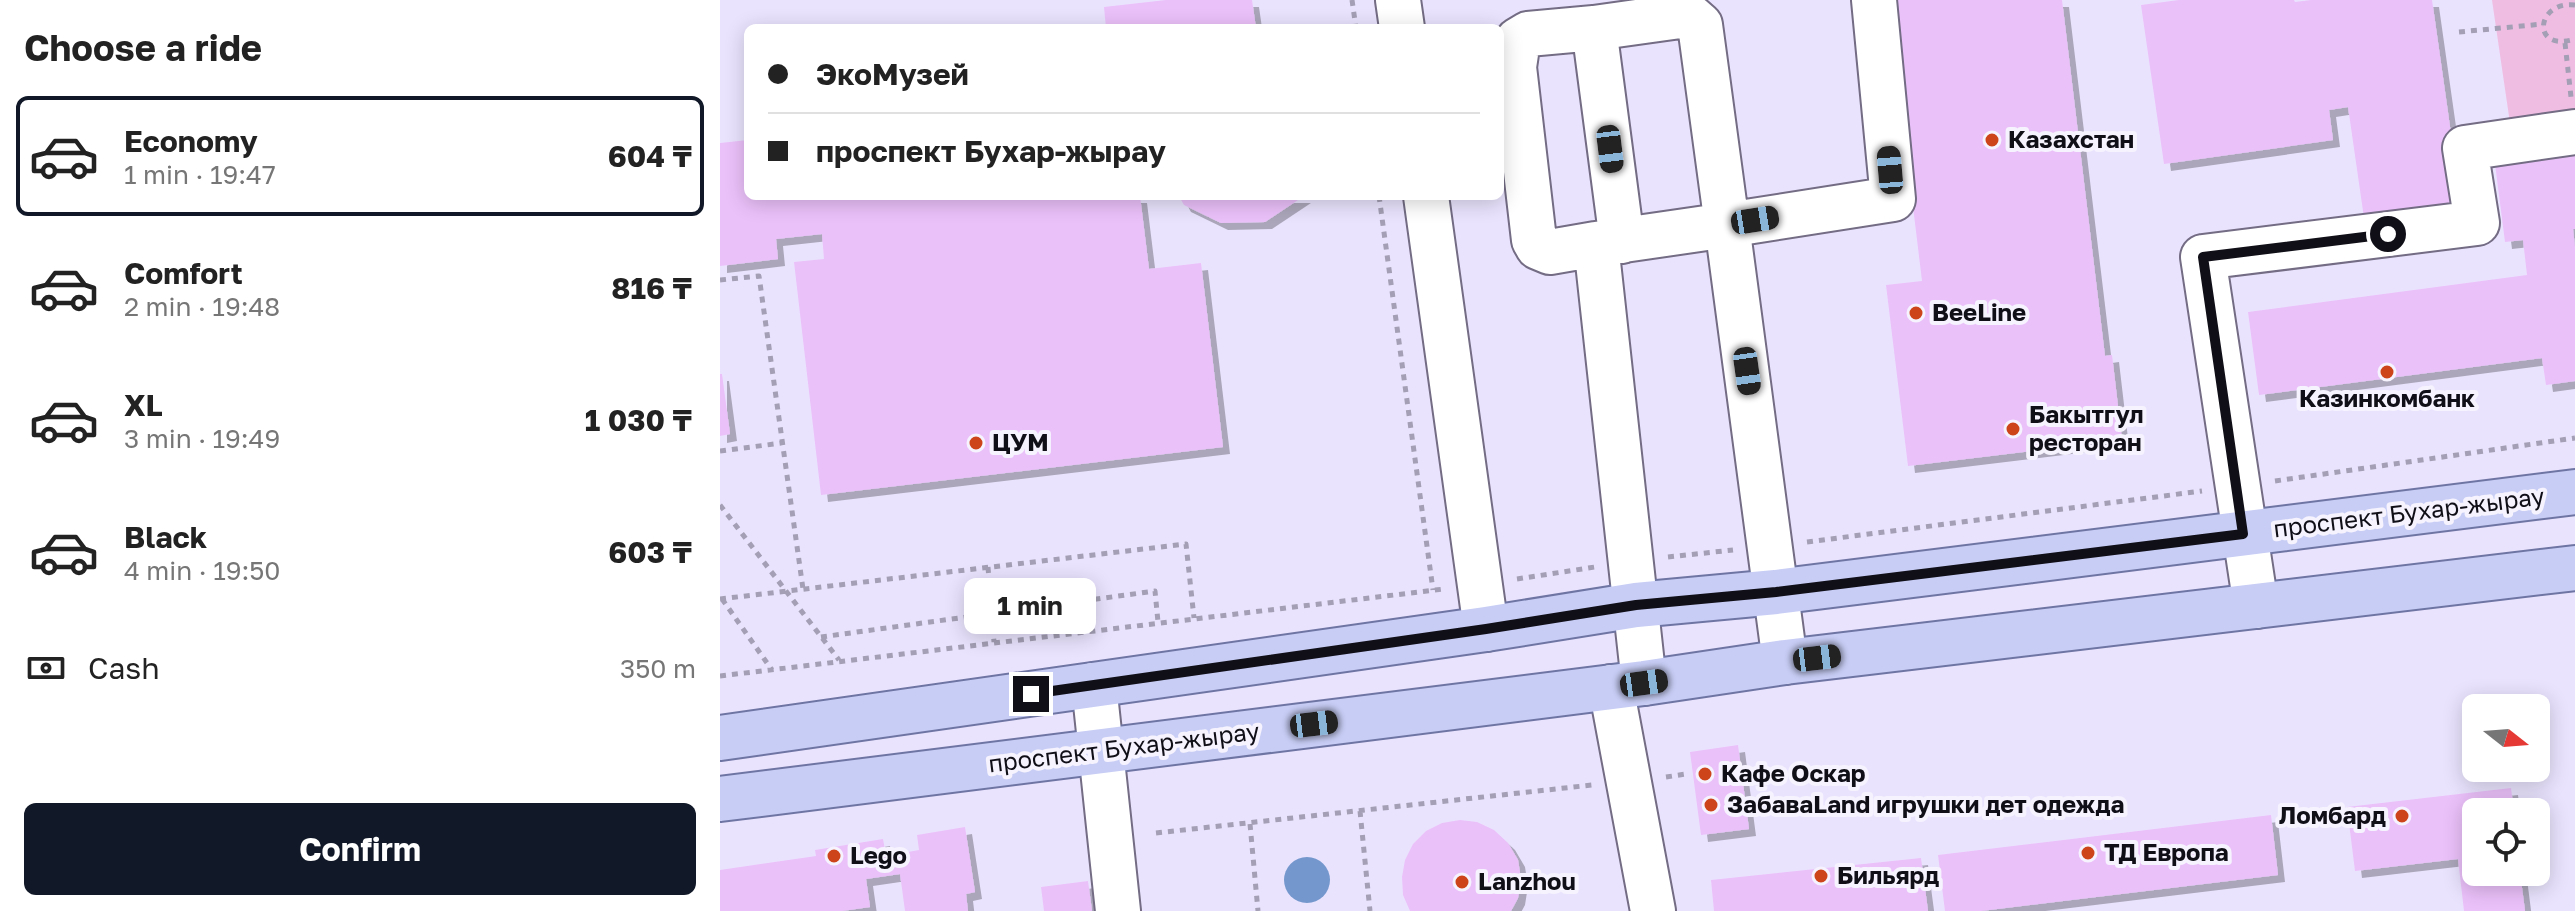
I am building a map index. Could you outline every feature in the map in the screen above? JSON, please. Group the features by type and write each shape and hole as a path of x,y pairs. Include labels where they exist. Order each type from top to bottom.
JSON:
{"main road":[{"name":"проспект Бухар-жырау","path":"720,738 1636,605 1776,592 2575,492"},
{"name":"проспект Бухар-жырау","path":"720,799 1627,685 1785,662 2575,568"}],"street":[{"path":"1398,0 1401,24"},
{"path":"1785,662 1776,592 1727,225 1700,25 1692,18 1680,16 1528,34 1518,40 1514,67 1534,240 1538,247 1550,252 1609,242 1727,225 1893,199 1874,0"},
{"path":"1594,28 1636,605 1627,685 1628,781 1653,911"},
{"path":"2256,606 2203,257 2477,223 2465,148 2574,119"},
{"path":"1427,200 1486,629"},
{"path":"1094,685 1118,911"}],"path":[{"path":"1352,0 1355,24"},
{"path":"2575,5 2561,0 2551,5 2545,13 2543,24 2554,41 2565,43 2575,39"},
{"path":"2459,32 2543,24"},
{"path":"2565,43 2574,119"},
{"path":"1380,200 1433,590"},
{"path":"720,280 759,276 803,589"},
{"path":"720,451 782,443"},
{"path":"720,505 840,661"},
{"path":"772,670 721,599 1186,544 1194,618"},
{"path":"988,567 994,642"},
{"path":"821,637 1155,591 1158,622"},
{"path":"1086,600 1088,614"},
{"path":"1156,833 1686,774"},
{"path":"1360,811 1370,911"},
{"path":"1250,824 1258,911"}],"shaded area":[{"path":"2492,0 2575,0 2575,121 2511,130"}],"water":[{"path":"1307,857 1323,864 1330,880 1323,896 1307,903 1291,896 1284,880 1291,864"}],"building":[{"path":"1166,0 1252,0 1255,24 1106,24 1104,7"},
{"name":"Казахстан","path":"1888,0 2062,0 2105,356 2112,355 2122,440 1908,466 1886,285 1922,281"},
{"path":"2179,0 2432,0 2461,204 2364,218 2348,107 2329,110 2333,140 2164,164 2141,5"},
{"path":"744,140 744,200 1140,200 1149,269 1201,263 1223,447 821,495 794,262 824,259 822,234 776,239 778,259 720,266 720,143"},
{"path":"2575,153 2575,381 2546,385 2542,358 2259,395 2248,312 2527,275 2523,240 2505,242 2495,164"},
{"path":"1181,200 1298,200 1265,222 1221,223 1184,205"},
{"path":"720,374 730,434 720,436"},
{"path":"1738,745 1749,829 1701,835 1690,752"},
{"path":"2511,788 2512,798 2462,798 2462,886 2522,886 2525,911 2464,911 2458,859 2355,871 2347,807"},
{"path":"2271,815 2278,875 1981,911 1945,911 1938,855"},
{"path":"1460,820 1477,822 1494,830 1508,843 1518,860 1521,879 1518,898 1511,911 1410,911 1403,895 1402,877 1405,860 1413,844 1426,831 1442,823"},
{"path":"965,827 975,892 966,894 968,911 905,911 900,874 866,879 870,907 842,911 720,911 720,870 816,856 815,850 883,839 886,856 919,850 917,835"},
{"path":"1921,858 1928,911 1714,911 1711,880"},
{"path":"1088,881 1092,911 1044,911 1041,887"}],"place":[{"name":"Казахстан","path":"1992,140"},
{"name":"BeeLine","path":"1916,313"},
{"name":"Казинкомбанк","path":"2387,372"},
{"name":"Бакытгул ресторан","path":"2013,429"},
{"name":"ЦУМ","path":"976,443"},
{"name":"Кафе Оскар","path":"1705,774"},
{"name":"ЗабаваLand игрушки дет одежда","path":"1711,805"},
{"name":"Ломбард","path":"2402,816"},
{"name":"ТД Европа","path":"2088,853"},
{"name":"Lego","path":"834,856"},
{"name":"Бильярд","path":"1821,876"},
{"name":"Lanzhou","path":"1462,882"}],"route":[{"path":"1031,694 1636,605 1776,592 2243,534 2203,257 2388,234"}]}
